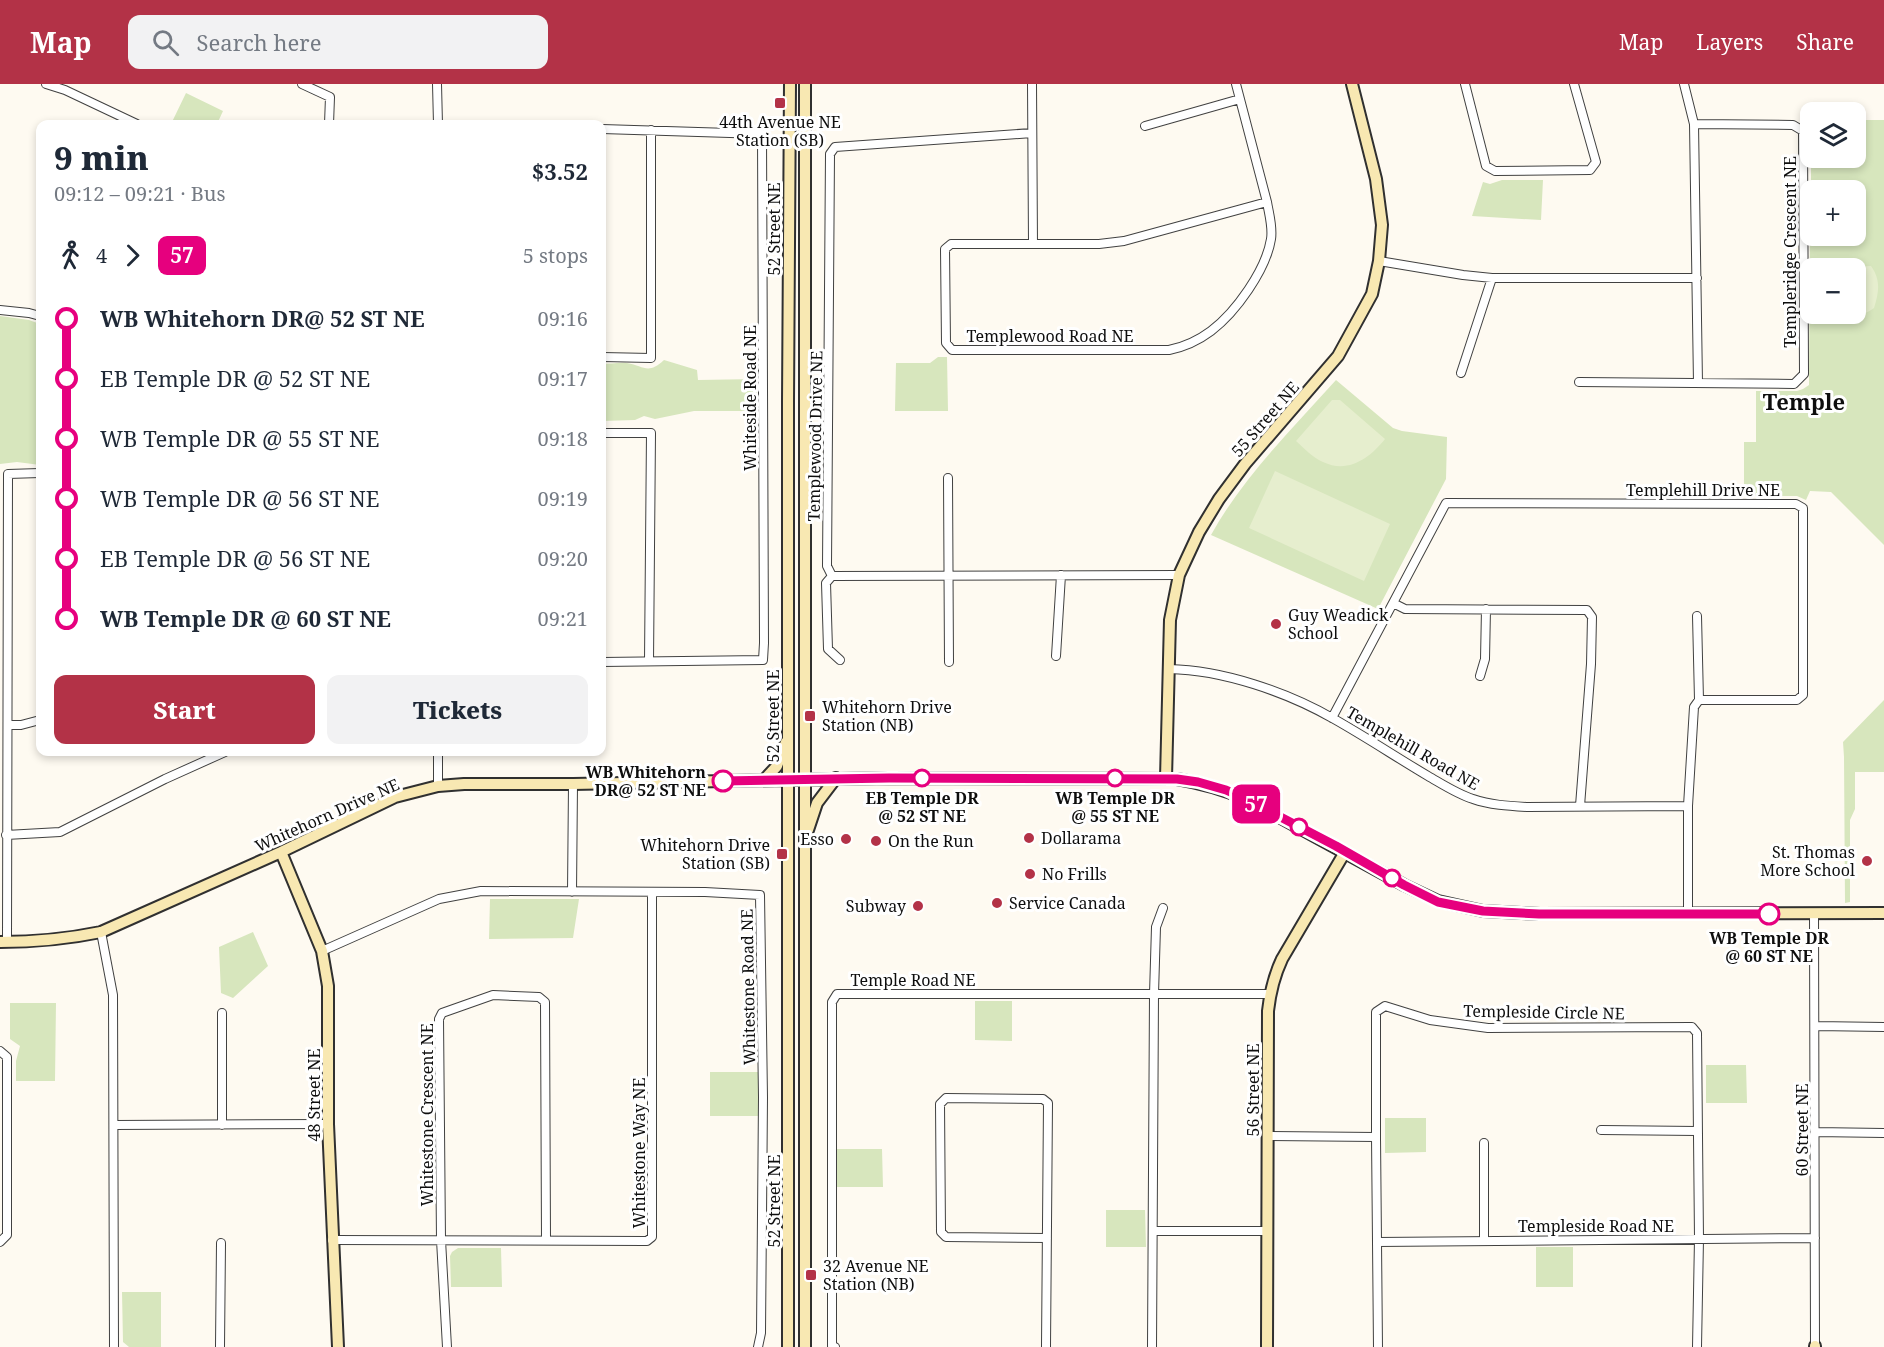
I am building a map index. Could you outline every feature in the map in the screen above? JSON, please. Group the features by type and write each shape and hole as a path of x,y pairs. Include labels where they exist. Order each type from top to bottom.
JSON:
{"street":[{"path":"46,84 65,90 129,120"},
{"path":"302,84 330,97 329,120"},
{"path":"437,84 438,120"},
{"name":"52 Street NE","path":"788,1347 790,84"},
{"name":"52 Street NE","path":"804,1347 805,84"},
{"path":"1032,84 1033,244"},
{"name":"Templewood Road NE","path":"1236,84 1267,202 1271,220 1271,238 1264,262 1253,282 1233,309 1212,330 1193,342 1169,350 952,350 946,344 945,249 951,244 1099,244 1124,241 1267,202"},
{"name":"55 Street NE","path":"1166,778 1170,620 1179,575 1222,494 1338,356 1372,294 1379,261 1382,225 1376,179 1352,84"},
{"path":"1465,84 1486,166 1495,171 1590,171 1596,162 1574,84"},
{"path":"1579,382 1698,383 1694,124 1684,84"},
{"path":"1145,126 1240,99"},
{"name":"Templeridge Crescent NE","path":"1694,124 1793,125 1803,131 1804,374 1794,384 1698,383"},
{"name":"Whiteside Road NE","path":"606,129 762,134 764,643 763,660 606,662"},
{"path":"606,357 651,358 651,130"},
{"name":"Templewood Drive NE","path":"832,576 827,566 830,154 835,147 1032,133"},
{"path":"1379,261 1492,278 1697,278"},
{"path":"1461,373 1492,278"},
{"path":"0,310 36,315"},
{"path":"606,433 651,433 649,662"},
{"path":"3,942 8,725 8,474 36,473"},
{"path":"948,478 949,662"},
{"name":"Templehill Drive NE","path":"1332,718 1446,503 1796,504 1803,508 1803,695 1797,700 1699,700"},
{"path":"1056,656 1061,575"},
{"path":"840,660 828,649 826,583 832,576 1179,575"},
{"path":"1393,603 1405,609 1587,610 1592,617 1591,664 1580,806"},
{"path":"1480,676 1485,659 1486,609"},
{"path":"1688,913 1688,806 1694,707 1699,700 1697,616"},
{"name":"Templehill Road NE","path":"1169,669 1206,672 1247,682 1295,700 1332,718 1473,800 1502,806 1688,806"},
{"path":"8,725 21,725 36,721"},
{"path":"764,780 777,766 788,736"},
{"path":"6,836 60,832 216,756"},
{"path":"438,756 438,786"},
{"path":"805,840 817,803 836,778"},
{"name":"Whitehorn Drive NE","path":"3,942 58,940 101,932 281,852 395,798 438,786 836,778 1166,778 1198,782 1226,790 1246,799 1438,902 1483,911 1539,914 1884,913"},
{"path":"572,892 573,784"},
{"name":"48 Street NE","path":"281,852 322,951 328,986 328,1125 338,1347"},
{"name":"56 Street NE","path":"1268,1347 1267,1136 1270,994 1274,975 1282,959 1345,852"},
{"name":"Whitestone Road NE","path":"322,951 439,899 481,891 705,892 760,895 763,1109 761,1333 758,1347"},
{"name":"Whitestone Way NE","path":"332,1240 647,1241 652,1237 652,893"},
{"path":"1152,1347 1154,994 1156,927 1163,908"},
{"name":"60 Street NE","path":"1814,913 1815,1347"},
{"path":"101,932 113,994 114,1347"},
{"name":"Temple Road NE","path":"834,1346 832,1002 837,994 1270,994"},
{"name":"Whitestone Crescent NE","path":"447,1347 441,1240 439,1019 442,1013 493,995 539,997 545,1002 546,1240"},
{"name":"Templeside Circle NE","path":"1378,1347 1376,1012 1385,1006 1430,1020 1488,1028 1692,1027 1697,1033 1699,1239 1697,1347"},
{"path":"222,1013 222,1125"},
{"path":"1815,1026 1884,1027"},
{"path":"0,1051 7,1058 7,1235 0,1242"},
{"path":"1046,1347 1047,1238 1048,1103 1043,1099 946,1098 940,1104 941,1232 946,1237 1047,1238"},
{"path":"114,1125 328,1125"},
{"path":"1601,1130 1697,1131"},
{"path":"1815,1132 1884,1133"},
{"path":"1267,1136 1376,1137"},
{"path":"1484,1143 1484,1241"},
{"path":"1154,1231 1268,1231"},
{"name":"Templeside Road NE","path":"1377,1242 1815,1238"},
{"path":"220,1347 221,1243"},
{"path":"781,1347 789,1318"}],"green space":[{"path":"186,93 223,111 219,120 173,120"},
{"path":"1866,120 1884,120 1884,545 1831,492 1810,491 1806,500 1797,496 1744,496 1744,442 1756,442 1756,391 1797,391 1809,385 1809,324 1866,324 1866,258 1810,258 1810,246 1866,246 1866,180 1811,180 1811,168 1866,168"},
{"path":"1502,180 1543,180 1541,220 1472,216 1483,182 1490,184"},
{"path":"1866,266 1871,266 1878,286 1874,308 1866,312"},
{"path":"0,316 36,323 36,464 17,462 0,464"},
{"path":"938,357 947,357 948,411 895,411 896,363 930,363"},
{"path":"664,360 697,370 698,380 757,379 757,411 694,411 655,419 644,416 635,420 606,421 606,364 627,363 646,368 659,365"},
{"path":"1336,380 1393,428 1447,437 1446,479 1378,609 1211,535 1253,473"},
{"path":"1332,400 1340,400 1385,439 1365,458 1350,465 1332,465 1323,462 1296,441"},
{"path":"1275,471 1390,524 1364,581 1249,528"},
{"path":"1884,700 1884,772 1855,772 1855,809 1850,820 1850,902 1845,903 1843,742"},
{"path":"490,899 579,899 573,938 489,939"},
{"path":"253,932 268,966 233,998 221,993 219,947"},
{"path":"975,1001 1012,1001 1012,1041 975,1040"},
{"path":"10,1003 56,1003 55,1081 16,1081 16,1061 20,1046 10,1039"},
{"path":"1706,1065 1746,1065 1747,1103 1706,1103"},
{"path":"710,1072 758,1072 759,1116 710,1116"},
{"path":"1385,1118 1426,1118 1426,1152 1385,1153"},
{"path":"837,1149 882,1149 883,1187 837,1187"},
{"path":"1106,1210 1145,1210 1146,1247 1106,1247"},
{"path":"1536,1247 1573,1247 1573,1287 1536,1287"},
{"path":"458,1248 501,1248 502,1287 451,1287 450,1256"},
{"path":"122,1292 161,1292 161,1347 129,1347 123,1342"}],"bus line":[{"name":"57","path":"723,781 817,778 1177,779 1226,790 1246,799 1438,902 1483,911 1539,914 1769,914"}],"place":[{"name":"44th Avenue NE Station (SB)","path":"780,103"},
{"name":"Guy Weadick School","path":"1276,624"},
{"name":"Whitehorn Drive Station (NB)","path":"810,716"},
{"name":"EB Temple DR @ 52 ST NE","path":"922,778"},
{"name":"WB Temple DR @ 55 ST NE","path":"1115,778"},
{"name":"WB Whitehorn DR@ 52 ST NE","path":"723,781"},
{"name":"Dollarama","path":"1029,838"},
{"name":"Esso","path":"846,839"},
{"name":"On the Run","path":"876,841"},
{"name":"Whitehorn Drive Station (SB)","path":"782,854"},
{"name":"St. Thomas More School","path":"1867,861"},
{"name":"No Frills","path":"1030,874"},
{"name":"Service Canada","path":"997,903"},
{"name":"Subway","path":"918,906"},
{"name":"WB Temple DR @ 60 ST NE","path":"1769,914"},
{"name":"32 Avenue NE Station (NB)","path":"811,1275"}],"district":[{"name":"Temple","path":"1804,401"}]}
